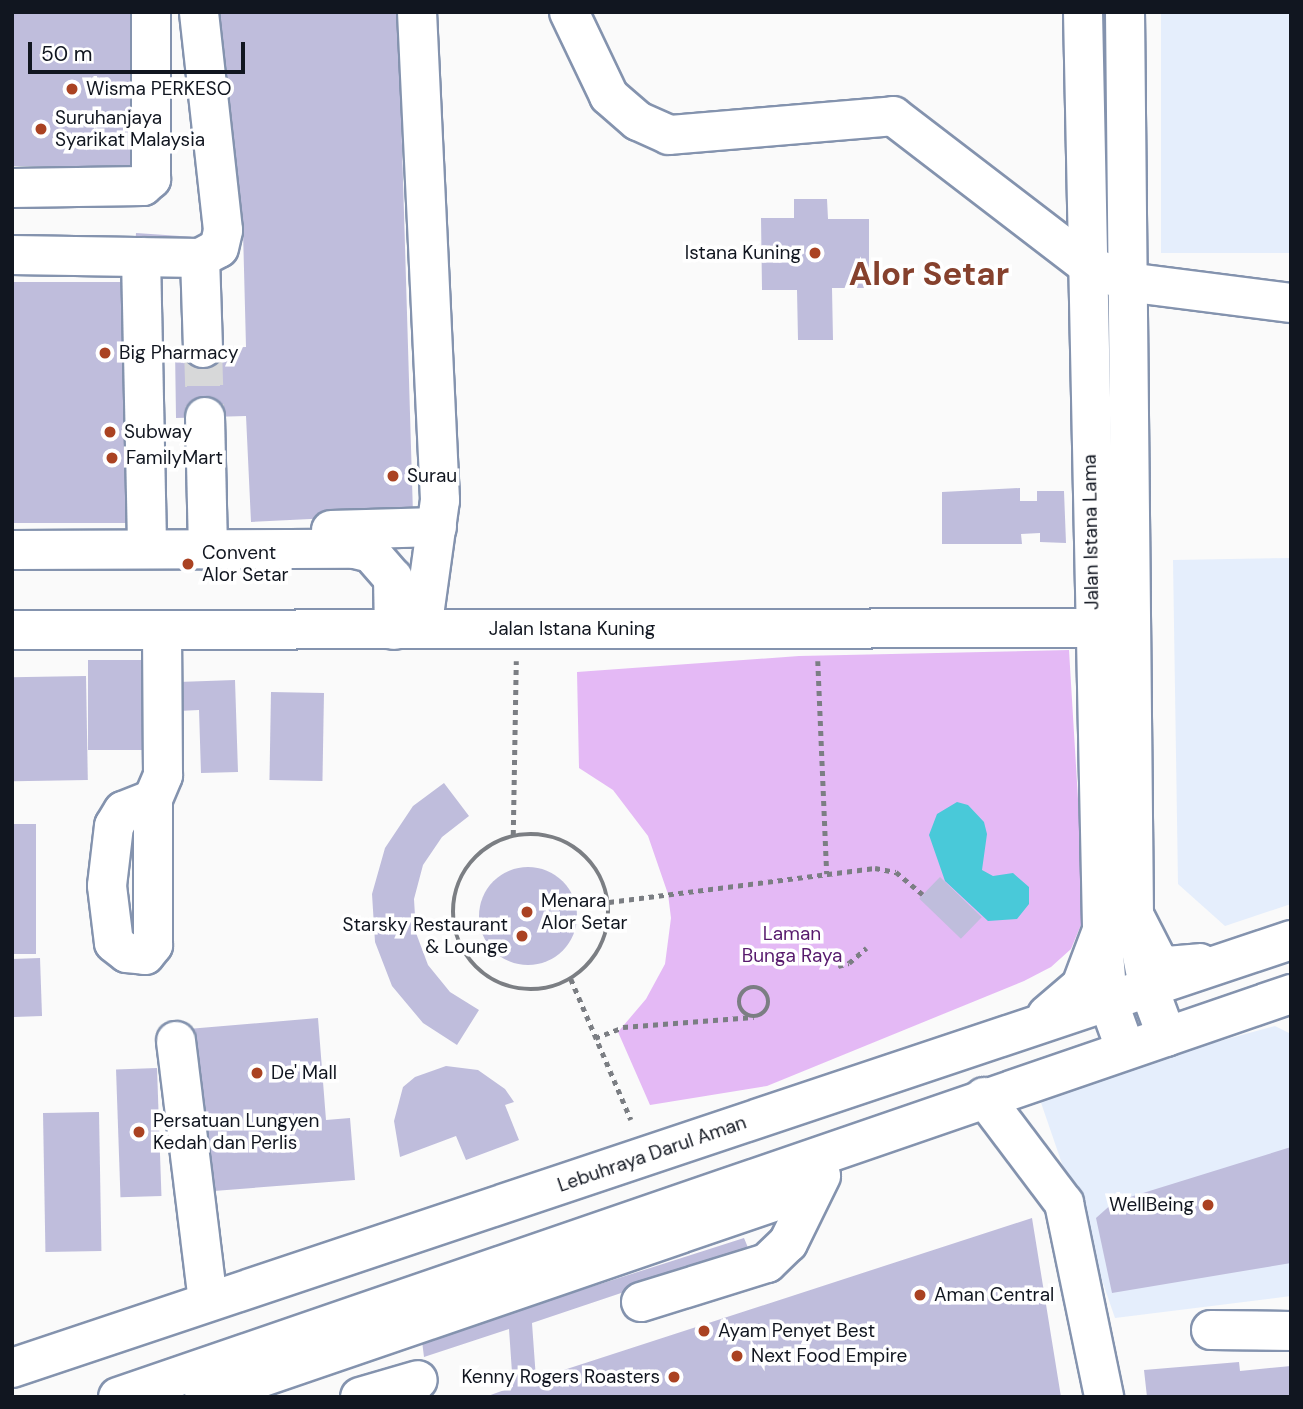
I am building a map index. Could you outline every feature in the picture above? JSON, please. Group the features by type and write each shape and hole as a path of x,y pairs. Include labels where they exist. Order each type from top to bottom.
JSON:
{"street":[{"path":"12,188 144,186 151,179 151,12"},
{"path":"12,255 200,258 219,248 223,230 199,12"},
{"path":"408,629 437,527 440,500 417,12"},
{"path":"569,12 609,96 638,121 670,135 893,117 1086,264 1127,282 1291,303"},
{"name":"Jalan Istana Lama","path":"1083,12 1092,628 1118,922 1148,986 1167,1037"},
{"name":"Jalan Istana Lama","path":"1125,12 1131,628 1118,922 1108,1000 1125,1048"},
{"path":"141,257 146,549"},
{"path":"200,258 203,348"},
{"path":"205,417 207,541"},
{"path":"12,550 146,549 207,541 437,527"},
{"path":"207,541 314,546 371,553 393,578 408,629"},
{"name":"Jalan Istana Kuning","path":"12,630 1131,628"},
{"path":"153,799 163,775 162,630"},
{"path":"1030,1026 1080,986 1118,922 1157,960 1167,966 1277,944"},
{"name":"Lebuhraya Darul Aman","path":"12,1368 208,1300 1277,944"},
{"path":"118,1397 169,1390 834,1149 1125,1048 1167,1037 1291,994"},
{"path":"177,1041 208,1300"},
{"path":"984,1097 1064,1203 1104,1397"},
{"path":"641,1302 767,1263 788,1243 834,1149"},
{"path":"204,1397 814,1188"},
{"path":"1211,1330 1291,1331"},
{"path":"360,1397 418,1380"}],"path":[{"path":"817,629 827,874"},
{"path":"513,835 516,681"},
{"path":"537,833 561,839 584,854 601,875 609,902 608,929 598,954 571,979 556,987 529,992 502,986 478,971 463,952 454,929 452,905 458,881 471,860 490,844 513,835 537,833"},
{"path":"609,902 875,868 896,872 923,895"},
{"path":"838,966 849,963 866,948"},
{"path":"571,979 631,1119"},
{"path":"596,1038 623,1027 754,1017 764,1014 769,1006 769,995 757,986 743,991 739,1000 744,1013 754,1017"}],"shaded area":[{"path":"1161,12 1291,12 1291,253 1161,253"},
{"path":"1291,558 1291,904 1225,926 1178,884 1173,560"},
{"path":"1275,1026 1291,1034 1291,1296 1115,1318 1037,1091"}],"green space":[{"name":"Laman Bunga Raya","path":"1069,650 1085,915 1071,949 1051,967 1024,981 767,1086 650,1105 618,1032 646,999 665,964 671,918 668,894 648,836 613,790 579,768 577,672 799,656"}],"water":[{"path":"957,802 968,805 984,822 987,834 982,870 993,876 1013,873 1029,887 1029,904 1017,919 988,921 945,881 929,835 937,814"}],"building":[{"name":"Wisma PERKESO","path":"12,12 134,12 134,166 12,166"},
{"path":"213,12 398,12 413,514 251,522 246,416 176,418 175,349 246,347 243,231"},
{"name":"Istana Kuning","path":"794,199 827,199 828,219 869,219 869,288 832,288 833,340 798,340 797,290 762,290 761,218 794,218"},
{"path":"136,233 191,237 190,248 135,244"},
{"path":"12,282 132,282 132,523 12,523"},
{"path":"1020,488 1020,501 1037,501 1037,491 1064,491 1066,543 1040,542 1040,533 1021,534 1022,544 942,544 942,492"},
{"path":"88,660 150,660 150,750 88,750"},
{"path":"86,676 88,780 14,781 12,677"},
{"path":"235,680 238,772 201,773 199,710 178,711 178,682"},
{"path":"271,692 324,693 322,781 269,780"},
{"path":"444,783 469,816 442,837 423,865 414,899 416,933 428,965 450,992 479,1010 457,1045 423,1023 392,986 375,942 372,894 385,848 413,806"},
{"path":"12,824 36,824 36,954 12,954"},
{"name":"Menara Alor Setar","path":"528,867 547,871 563,881 573,897 577,916 573,935 563,951 547,961 528,965 509,961 493,951 483,935 479,916 483,897 493,881 509,871"},
{"path":"940,877 982,917 961,939 919,899"},
{"path":"40,958 42,1016 14,1017 12,959"},
{"name":"De' Mall","path":"318,1018 326,1120 350,1118 355,1180 201,1192 188,1029"},
{"path":"446,1066 478,1070 505,1089 514,1102 505,1105 519,1140 466,1160 456,1136 400,1157 394,1121 403,1087 415,1077"},
{"name":"Persatuan Lungyen Kedah dan Perlis","path":"157,1068 161,1196 120,1197 116,1069"},
{"path":"99,1112 101,1251 45,1252 43,1113"},
{"path":"1291,1147 1291,1263 1112,1293 1096,1218 1114,1202"},
{"name":"Aman Central","path":"1032,1218 1061,1397 485,1397 513,1387 509,1329 424,1357 422,1341 744,1238 749,1250 532,1323 536,1379"},
{"path":"1239,1362 1240,1371 1291,1366 1291,1397 1147,1397 1144,1370"}],"tunnel":[{"path":"203,348 205,417"}],"place":[{"name":"Wisma PERKESO","path":"72,89"},
{"name":"Suruhanjaya Syarikat Malaysia","path":"41,129"},
{"name":"Istana Kuning","path":"815,253"},
{"name":"Big Pharmacy","path":"105,353"},
{"name":"Subway","path":"110,432"},
{"name":"FamilyMart","path":"112,458"},
{"name":"Surau","path":"393,476"},
{"name":"Convent Alor Setar","path":"188,564"},
{"name":"Menara Alor Setar","path":"527,912"},
{"name":"Starsky Restaurant & Lounge","path":"522,936"},
{"name":"De' Mall","path":"257,1073"},
{"name":"Persatuan Lungyen Kedah dan Perlis","path":"139,1132"},
{"name":"WellBeing","path":"1208,1205"},
{"name":"Aman Central","path":"920,1295"},
{"name":"Ayam Penyet Best","path":"704,1331"},
{"name":"Next Food Empire","path":"737,1356"},
{"name":"Kenny Rogers Roasters","path":"674,1377"}],"district":[{"name":"Alor Setar","path":"929,274"}]}
